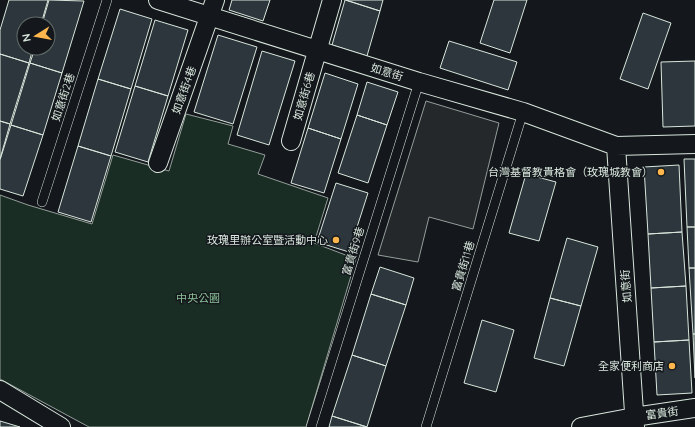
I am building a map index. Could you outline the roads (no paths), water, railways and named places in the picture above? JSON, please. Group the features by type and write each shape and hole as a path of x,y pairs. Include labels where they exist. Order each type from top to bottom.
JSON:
{"street":[{"name":"如意街","path":"158,0 212,8 318,50 419,82 523,112 616,146 695,144"},
{"name":"如意街6巷","path":"291,141 332,0"},
{"name":"如意街4巷","path":"158,163 212,8"},
{"name":"如意街","path":"616,146 635,422"},
{"path":"0,390 61,427"},
{"name":"富貴街","path":"581,427 635,422 695,408"}],"lane":[{"name":"如意街2巷","path":"42,202 107,0"},
{"name":"富貴街9巷","path":"310,427 419,82"},
{"name":"富貴街11巷","path":"426,427 523,112"}],"place":[{"name":"台灣基督教貴格會（玫瑰城教會）","path":"661,172"},
{"name":"玫瑰里辦公室暨活動中心","path":"336,240"},
{"name":"全家便利商店","path":"672,366"}],"park label":[{"name":"中央公園","path":"198,298"}]}
